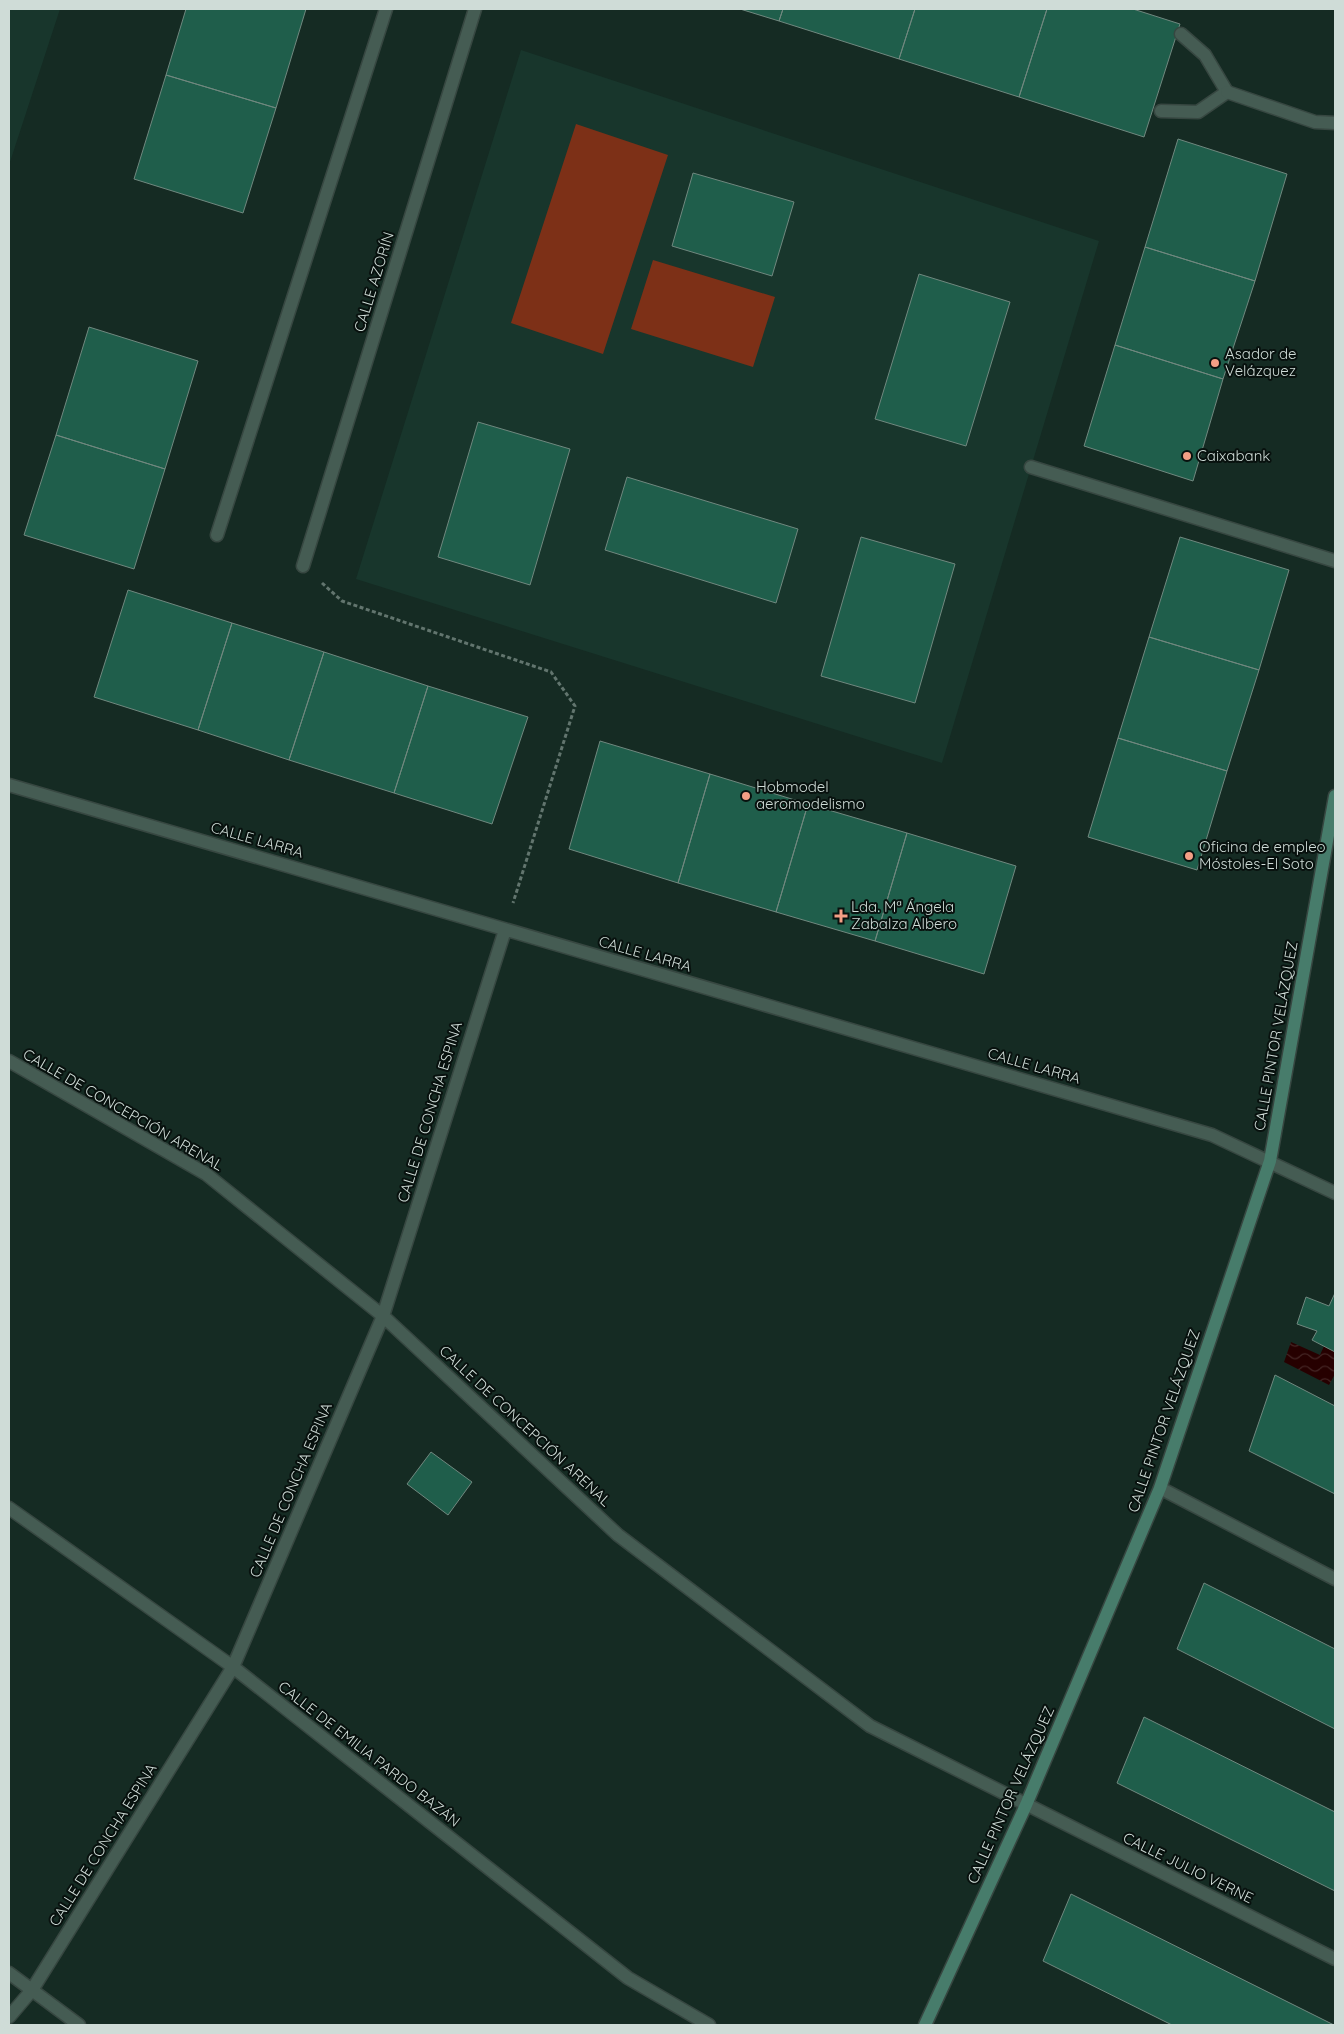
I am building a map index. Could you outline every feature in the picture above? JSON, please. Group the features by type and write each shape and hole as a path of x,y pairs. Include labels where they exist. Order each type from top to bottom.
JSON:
{"street":[{"path":"217,535 386,9"},
{"name":"CALLE AZORÍN","path":"303,566 475,9"},
{"path":"1180,34 1205,55 1227,92 1315,122 1335,123"},
{"path":"1160,111 1198,112 1227,92"},
{"path":"1031,467 1335,562"},
{"name":"CALLE LARRA","path":"9,785 1212,1135 1335,1193"},
{"name":"CALLE PINTOR VELÁZQUEZ","path":"925,2025 1026,1805 1160,1488 1270,1161 1335,796"},
{"name":"CALLE DE CONCHA ESPINA","path":"9,2017 32,1990 233,1667 384,1316 504,930"},
{"name":"CALLE DE CONCEPCIÓN ARENAL","path":"9,1061 206,1174 384,1316 626,1541 870,1726 1026,1805"},
{"path":"1160,1488 1335,1579"},
{"name":"CALLE DE EMILIA PARDO BAZÁN","path":"9,1508 233,1667 628,1978 709,2025"},
{"name":"CALLE JULIO VERNE","path":"1026,1805 1335,1959"},
{"path":"9,1973 79,2025"}],"path":[{"path":"303,566 342,601 551,672 575,706 504,930"}],"shaded area":[{"path":"9,9 60,9 9,165"},
{"path":"521,50 1099,241 942,763 356,579"},
{"path":"576,124 668,155 603,354 511,323"},
{"path":"653,260 775,297 753,367 631,329"}],"water":[{"path":"1291,1342 1320,1355 1324,1346 1335,1352 1335,1374 1329,1385 1284,1362"}],"building":[{"path":"186,9 306,9 276,108 166,75"},
{"path":"740,9 783,9 779,21"},
{"path":"783,9 915,9 899,59 779,21"},
{"path":"915,9 1047,9 1019,97 899,59"},
{"path":"1047,9 1133,9 1180,24 1144,137 1019,97"},
{"path":"166,75 276,108 243,213 134,179"},
{"path":"1178,139 1287,174 1255,281 1145,247"},
{"path":"693,173 794,202 772,276 672,246"},
{"path":"1145,247 1255,281 1223,379 1115,345"},
{"path":"919,274 1010,302 966,446 875,419"},
{"path":"89,327 198,361 165,469 56,435"},
{"path":"1115,345 1223,379 1193,481 1084,446"},
{"path":"478,422 570,449 530,585 438,557"},
{"path":"56,435 165,469 134,569 24,535"},
{"path":"627,477 798,529 776,603 605,550"},
{"path":"861,537 955,564 915,703 821,676"},
{"path":"1180,537 1289,570 1259,670 1149,637"},
{"path":"128,590 232,623 198,730 94,697"},
{"path":"232,623 324,652 289,760 198,730"},
{"path":"1149,637 1259,670 1227,771 1118,738"},
{"path":"324,652 428,686 394,793 289,760"},
{"path":"428,686 528,717 492,824 394,793"},
{"path":"1118,738 1227,771 1197,870 1088,837"},
{"path":"600,741 710,774 678,883 569,849"},
{"path":"710,774 808,804 776,912 678,883"},
{"path":"808,804 907,833 875,941 776,912"},
{"path":"907,833 1016,866 984,974 875,941"},
{"path":"1335,1293 1335,1352 1312,1340 1317,1331 1297,1324 1306,1297 1329,1306"},
{"path":"1275,1375 1335,1406 1335,1494 1249,1451"},
{"path":"431,1452 472,1482 448,1515 407,1484"},
{"path":"1204,1583 1335,1649 1335,1729 1177,1649"},
{"path":"1144,1717 1335,1812 1335,1891 1117,1783"},
{"path":"1071,1894 1334,2025 1172,2025 1043,1961"}],"place":[{"name":"Asador de Velázquez","path":"1215,363"},
{"name":"Caixabank","path":"1187,456"},
{"name":"Hobmodel aeromodelismo","path":"746,796"},
{"name":"Oficina de empleo Móstoles-El Soto","path":"1189,856"},
{"name":"Lda. Mª Ángela Zabalza Albero","path":"841,916"}]}
